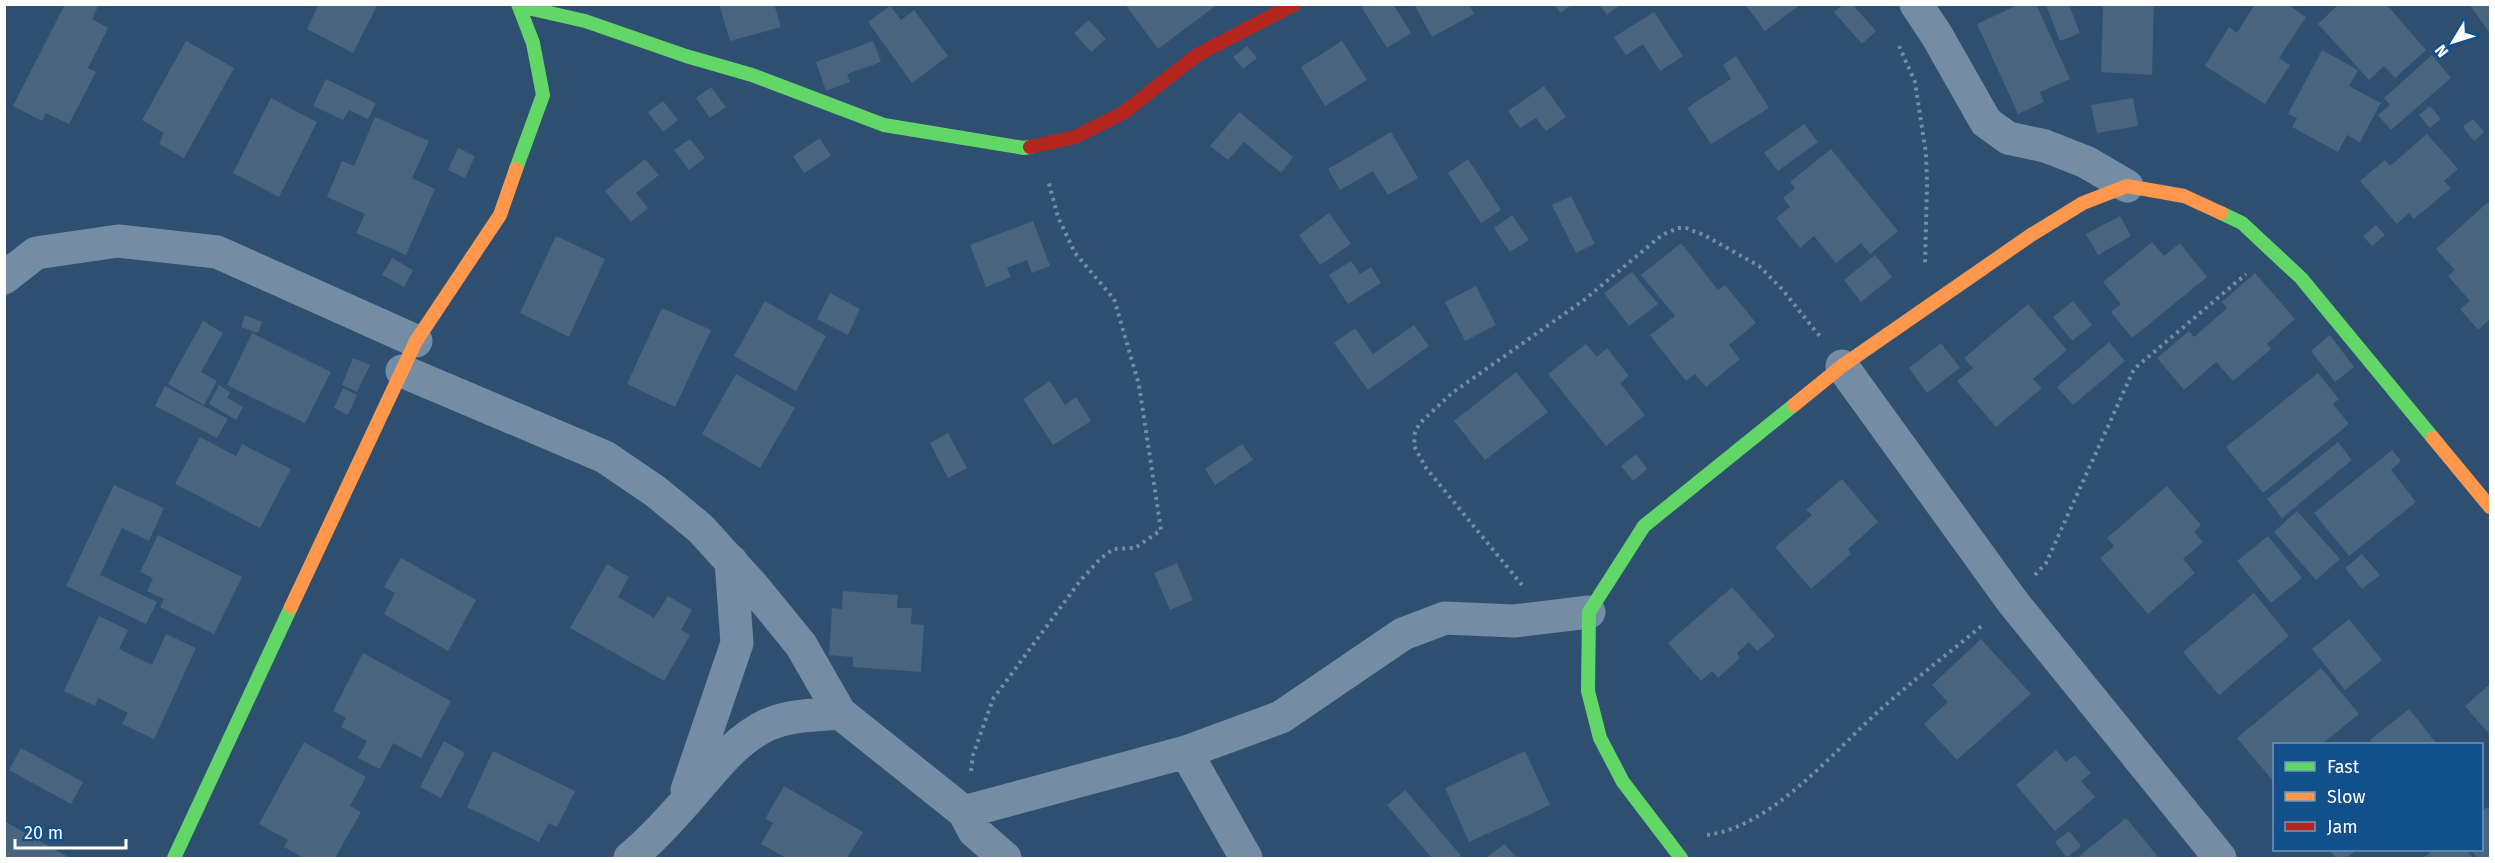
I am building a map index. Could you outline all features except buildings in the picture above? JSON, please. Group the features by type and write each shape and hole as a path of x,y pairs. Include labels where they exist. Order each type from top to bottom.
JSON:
{"street":[{"path":"519,5 585,21 686,56 752,75 884,125 1024,148 1075,137 1123,114 1197,55 1295,4"},
{"path":"1916,4 1936,34 1986,122 2008,138 2045,147 2086,162 2127,186 2184,196 2242,223 2274,251 2301,278 2490,507"},
{"path":"174,858 416,341 500,215 543,95 533,44 519,5"},
{"path":"1681,858 1623,782 1600,738 1588,691 1589,612 1644,526 1842,366 2040,229 2083,203 2127,186"},
{"path":"4,278 36,253 118,241 217,252 416,341"},
{"path":"1842,366 2012,601 2220,858"},
{"path":"402,371 605,457 655,491 700,528 731,561 801,645 840,713 967,834 1005,858"},
{"path":"682,806 737,643 731,561"},
{"path":"967,834 1281,717 1403,634 1445,618 1514,621 1589,612"},
{"path":"630,858 734,749 767,725 782,720 840,713"},
{"path":"1186,752 1246,858"}],"path":[{"path":"1899,37 1901,54 1915,82 1926,154 1925,308"},
{"path":"967,834 973,755 993,699 1047,629 1068,597 1099,560 1113,549 1135,548 1161,530 1140,385 1114,299 1075,253 1058,217 1039,144"},
{"path":"1553,616 1510,571 1426,468 1418,454 1414,446 1415,432 1420,423 1440,403 1480,372 1584,300 1662,235 1678,228 1693,230 1721,243 1765,271 1801,311 1842,366"},
{"path":"1667,841 1718,834 1735,829 1786,796 1883,708 2012,601 2046,563 2134,369 2274,251"}],"traffic: fast":[{"path":"516,169 543,95 533,43 518,4"},
{"path":"519,6 585,21 686,56 752,75 884,125 1024,148 1030,147"},
{"path":"2221,213 2242,223 2301,278 2433,438"},
{"path":"1681,858 1623,782 1600,738 1588,691 1589,612 1644,526 1794,405"},
{"path":"174,858 291,607"}],"traffic: slow":[{"path":"291,607 416,341 500,215 516,169"},
{"path":"1794,405 1842,366 2031,235 2083,203 2127,186 2184,196 2221,213"},
{"path":"2433,438 2490,507"}],"traffic: jam":[{"path":"1030,147 1075,137 1123,113 1197,55 1295,4"}]}
